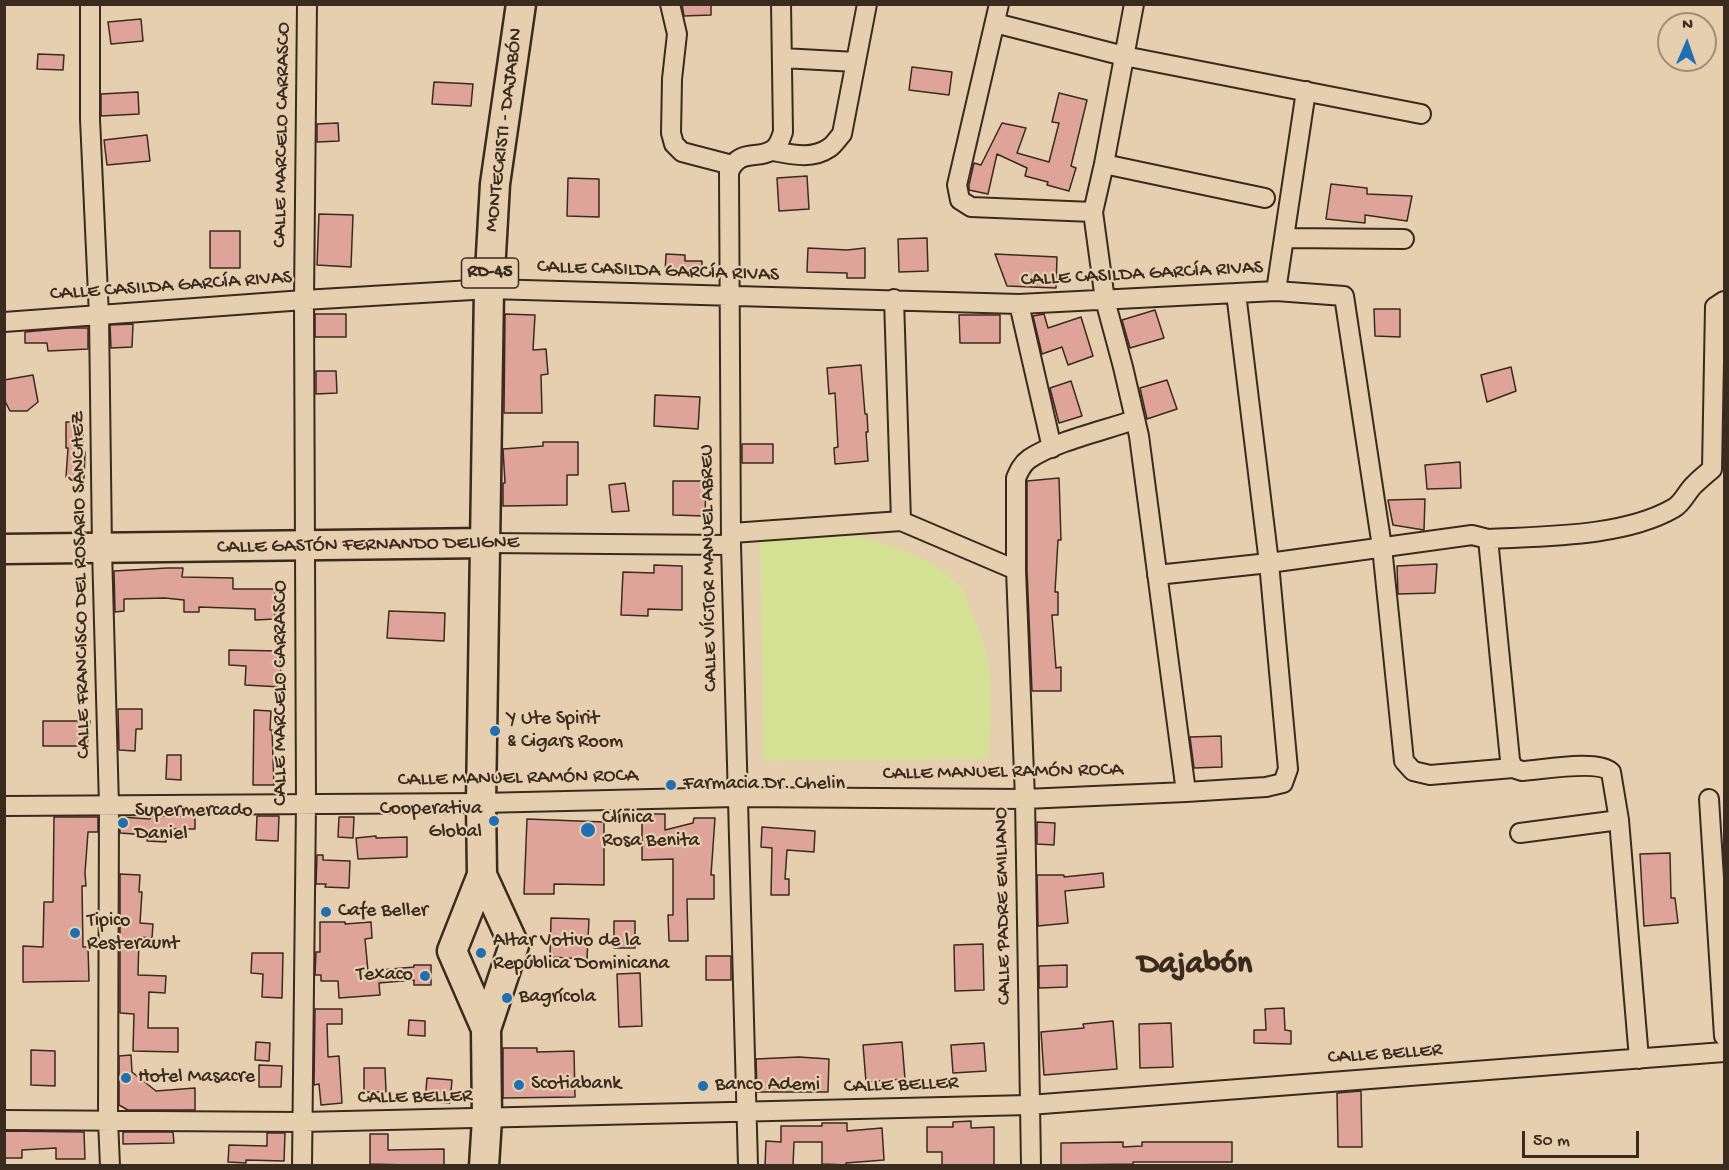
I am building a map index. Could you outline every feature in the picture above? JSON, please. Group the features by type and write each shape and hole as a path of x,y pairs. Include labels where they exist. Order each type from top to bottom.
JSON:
{"main road":[{"name":"MONTECRISTI - DAJABÓN","path":"486,543 489,289 495,184 521,4"},
{"name":"CALLE GASTÓN FERNANDO DELIGNE","path":"4,549 486,543"},
{"name":"RD-45","path":"486,543 481,803 482,875 452,951 486,1029"},
{"name":"RD-45","path":"482,875 514,945 486,1029 487,1119 484,1166"}],"street":[{"name":"CALLE FRANCISCO DEL ROSARIO SÁNCHEZ","path":"90,4 90,119 99,316 109,806 108,1120 110,1166"},
{"name":"CALLE MARCELO CARRASCO","path":"302,1166 306,803 304,300 307,4"},
{"path":"670,4 677,34 672,79 671,133 674,144 682,152 732,165 743,156 773,151 798,155 813,154 829,148 842,134 867,4"},
{"path":"773,151 779,144 783,132 781,4"},
{"path":"999,4 957,185 960,200 971,207 1093,212"},
{"path":"1134,4 1093,212 1105,300 1139,436 1186,792"},
{"path":"995,23 1124,56 1421,114"},
{"path":"782,58 856,62"},
{"path":"1276,291 1306,91"},
{"path":"1104,164 1266,198"},
{"name":"CALLE VÍCTOR MANUEL ABREU","path":"732,165 729,172 736,797 748,1166"},
{"path":"1285,238 1404,239"},
{"name":"CALLE CASILDA GARCÍA RIVAS","path":"4,322 489,289 1019,304 1276,291 1344,296 1382,547"},
{"path":"1236,293 1269,563"},
{"path":"894,299 901,521 1016,570"},
{"path":"1157,575 1269,563 1472,535 1488,539 1570,534 1624,526 1650,519 1677,507 1694,485 1712,469 1715,308 1725,301"},
{"path":"1019,304 1052,448 1134,420"},
{"name":"CALLE PADRE EMILIANO","path":"1031,1166 1025,799 1016,570 1016,478 1021,467 1028,460 1052,448"},
{"name":"CALLE GASTÓN FERNANDO DELIGNE","path":"486,543 732,539 901,521"},
{"path":"1488,539 1510,760 1513,768"},
{"path":"1382,547 1404,761 1413,771 1430,774 1513,768 1522,771 1593,766 1605,767 1611,772 1619,820 1639,1059"},
{"name":"CALLE MANUEL RAMÓN ROCA","path":"4,806 481,803 736,797 1025,799 1266,787 1282,783 1288,769 1269,563"},
{"path":"1709,799 1725,1036"},
{"path":"1520,832 1619,820"},
{"name":"CALLE BELLER","path":"4,1120 302,1122 1029,1105 1725,1052"}],"green space":[{"path":"816,535 863,537 903,550 937,566 963,590 984,643 990,675 991,714 988,759 764,761 760,539"}],"building":[{"path":"682,4 711,4 711,15 684,16"},
{"path":"141,19 143,41 111,44 108,22"},
{"path":"38,54 64,55 63,70 37,69"},
{"path":"912,67 952,72 949,95 909,90"},
{"path":"434,82 473,84 471,106 432,104"},
{"path":"138,92 139,114 101,116 101,94"},
{"path":"1059,93 1087,100 1071,166 1076,168 1069,191 1025,176 1027,168 997,154 988,194 969,190 974,163 981,165 1002,123 1026,128 1017,153 1049,162 1059,123 1052,122"},
{"path":"338,123 339,141 317,142 317,124"},
{"path":"147,135 150,161 107,165 104,140"},
{"path":"807,176 809,209 779,211 777,178"},
{"path":"568,178 599,179 599,217 567,216"},
{"path":"1331,184 1367,188 1367,194 1412,196 1407,221 1365,215 1365,223 1326,219"},
{"path":"319,214 353,215 351,267 317,265"},
{"path":"210,231 240,231 240,268 210,268"},
{"path":"927,238 928,271 899,272 898,239"},
{"path":"808,248 847,250 865,248 865,278 847,278 847,273 807,272"},
{"path":"666,254 685,255 685,261 702,261 702,275 665,274"},
{"path":"995,254 1057,257 1056,288 1007,286"},
{"path":"1374,309 1400,309 1400,337 1375,336"},
{"path":"1155,310 1164,338 1130,348 1122,320"},
{"path":"315,314 346,314 346,337 315,337"},
{"path":"505,314 535,315 533,350 546,349 548,374 541,375 542,413 504,413"},
{"path":"1044,314 1048,328 1081,317 1093,356 1068,365 1062,347 1042,354 1033,316"},
{"path":"959,315 1000,315 1000,343 960,343"},
{"path":"133,324 132,347 111,348 110,325"},
{"path":"88,328 88,349 48,351 47,343 25,343 25,332"},
{"path":"861,365 865,414 867,414 868,461 835,464 834,448 838,447 835,393 829,394 827,368"},
{"path":"1511,367 1516,391 1487,402 1481,375"},
{"path":"316,371 336,371 337,393 316,394"},
{"path":"33,375 38,402 27,411 10,411 4,399 4,380"},
{"path":"1167,380 1177,409 1147,419 1140,388"},
{"path":"1071,381 1082,416 1059,423 1050,388"},
{"path":"655,395 700,397 698,429 654,426"},
{"path":"66,422 83,422 84,478 66,477 68,448 66,448"},
{"path":"543,442 578,442 578,475 567,475 567,505 503,506 503,483 505,483 503,449 543,446"},
{"path":"742,444 773,444 773,463 742,463"},
{"path":"1460,462 1461,488 1427,489 1425,465"},
{"path":"1059,478 1061,540 1058,540 1055,592 1058,592 1058,615 1052,615 1056,668 1061,667 1061,691 1032,691 1027,570 1027,481"},
{"path":"673,481 706,481 705,516 673,515"},
{"path":"625,483 629,511 612,512 609,485"},
{"path":"1425,499 1424,530 1393,525 1388,500"},
{"path":"1437,564 1435,593 1398,594 1397,566"},
{"path":"654,565 682,566 682,610 648,609 648,616 621,615 623,572 654,573"},
{"path":"183,568 182,577 233,578 233,589 275,589 275,619 255,620 255,609 199,607 199,612 184,612 184,600 165,598 124,599 124,611 115,612 114,571"},
{"path":"389,611 445,613 444,641 387,638"},
{"path":"229,650 280,651 281,687 245,685 246,666 229,665"},
{"path":"118,709 142,709 142,729 136,729 135,751 119,750"},
{"path":"254,710 271,711 274,785 253,785"},
{"path":"43,721 90,721 87,746 43,746"},
{"path":"1221,736 1222,767 1194,768 1190,737"},
{"path":"167,755 181,755 181,780 166,779"},
{"path":"642,814 665,814 665,830 693,823 694,818 715,818 711,875 714,875 714,899 687,899 688,941 669,941 668,915 673,915 673,859 642,860"},
{"path":"150,816 195,816 195,829 167,829 166,842 147,841 148,835 120,833 120,817 150,819"},
{"path":"257,816 279,816 278,841 256,840"},
{"path":"54,817 98,817 98,832 88,832 86,886 82,886 83,947 88,947 89,981 23,982 23,946 43,947 44,902 53,902"},
{"path":"339,817 354,817 353,838 338,837"},
{"path":"527,819 604,822 604,885 554,884 554,894 524,894"},
{"path":"1037,822 1055,823 1054,845 1037,844"},
{"path":"762,827 815,831 814,852 787,850 785,879 789,879 789,895 771,895 772,848 761,847"},
{"path":"376,836 376,838 407,837 407,857 358,859 356,838"},
{"path":"1670,853 1671,898 1675,898 1678,923 1644,926 1640,854"},
{"path":"317,855 323,855 323,860 350,861 349,888 325,887 326,884 316,884"},
{"path":"1103,873 1104,887 1065,891 1068,923 1038,926 1037,875 1064,875 1064,877"},
{"path":"120,874 140,875 139,892 142,892 140,923 153,924 152,938 139,937 138,975 166,976 165,993 149,992 148,1028 178,1028 178,1052 133,1051 134,1014 120,1013"},
{"path":"551,918 589,919 587,959 550,957"},
{"path":"614,921 635,921 635,948 614,948"},
{"path":"320,922 345,922 345,924 371,922 372,938 365,939 368,971 431,965 431,985 414,985 414,980 379,983 380,995 339,998 338,981 321,981 321,975 315,975 316,952 320,952"},
{"path":"983,944 984,990 955,991 954,945"},
{"path":"252,953 283,953 282,998 262,997 263,974 251,973"},
{"path":"706,956 731,956 731,980 706,980"},
{"path":"1067,965 1067,987 1039,988 1039,966"},
{"path":"640,973 642,1026 619,1027 617,974"},
{"path":"1284,1008 1285,1030 1291,1031 1291,1044 1254,1043 1254,1030 1266,1030 1265,1009"},
{"path":"315,1009 342,1009 342,1024 327,1024 328,1057 339,1056 342,1103 321,1105 319,1084 314,1085"},
{"path":"409,1020 425,1021 425,1036 408,1035"},
{"path":"1113,1021 1117,1069 1044,1075 1041,1032 1084,1028 1083,1024"},
{"path":"1171,1023 1173,1067 1140,1068 1139,1024"},
{"path":"256,1042 270,1043 269,1061 255,1060"},
{"path":"902,1042 905,1079 866,1082 863,1045"},
{"path":"984,1043 986,1071 953,1073 951,1045"},
{"path":"503,1048 537,1048 537,1052 574,1051 575,1097 503,1098"},
{"path":"31,1050 55,1051 55,1086 31,1085"},
{"name":"Hotel Masacre","path":"131,1055 132,1072 156,1091 195,1088 195,1110 128,1110 119,1105 119,1056"},
{"path":"799,1057 829,1059 828,1092 757,1092 756,1059"},
{"path":"259,1065 282,1066 281,1087 259,1087"},
{"path":"364,1068 385,1068 386,1092 364,1092"},
{"path":"427,1078 452,1080 450,1103 425,1101"},
{"path":"1361,1091 1362,1147 1338,1147 1337,1093"},
{"path":"971,1121 971,1128 994,1127 994,1166 942,1166 942,1152 927,1152 927,1127 953,1127 953,1122"},
{"path":"822,1123 847,1123 847,1131 882,1128 884,1160 846,1163 846,1165 822,1164 822,1142 794,1142 793,1166 765,1166 766,1141 781,1142 781,1126 822,1126"},
{"path":"4,1131 84,1132 85,1159 56,1159 56,1148 22,1150 22,1158 4,1158"},
{"path":"123,1132 173,1132 174,1143 123,1144"},
{"path":"267,1133 285,1133 284,1161 228,1162 229,1145 267,1146"},
{"path":"370,1134 388,1134 388,1150 444,1149 444,1166 370,1164"},
{"path":"1123,1142 1123,1147 1142,1146 1142,1142 1232,1142 1232,1162 1061,1165 1061,1143"}],"place":[{"name":"Y Ute Spirit & Cigars Room","path":"495,731"},
{"name":"Farmacia Dr. Chelin","path":"671,785"},
{"name":"Cooperativa Global","path":"494,821"},
{"name":"Supermercado Daniel","path":"123,823"},
{"name":"Clínica Rosa Benita","path":"588,830"},
{"name":"Cafe Beller","path":"326,912"},
{"name":"Tipico Resteraunt","path":"75,933"},
{"name":"Altar Votivo de la República Dominicana","path":"481,953"},
{"name":"Texaco","path":"425,976"},
{"name":"Bagrícola","path":"507,998"},
{"name":"Hotel Masacre","path":"126,1078"},
{"name":"Scotiabank","path":"519,1085"},
{"name":"Banco Ademi","path":"703,1086"}],"district":[{"name":"Dajabón","path":"1195,966"}]}
